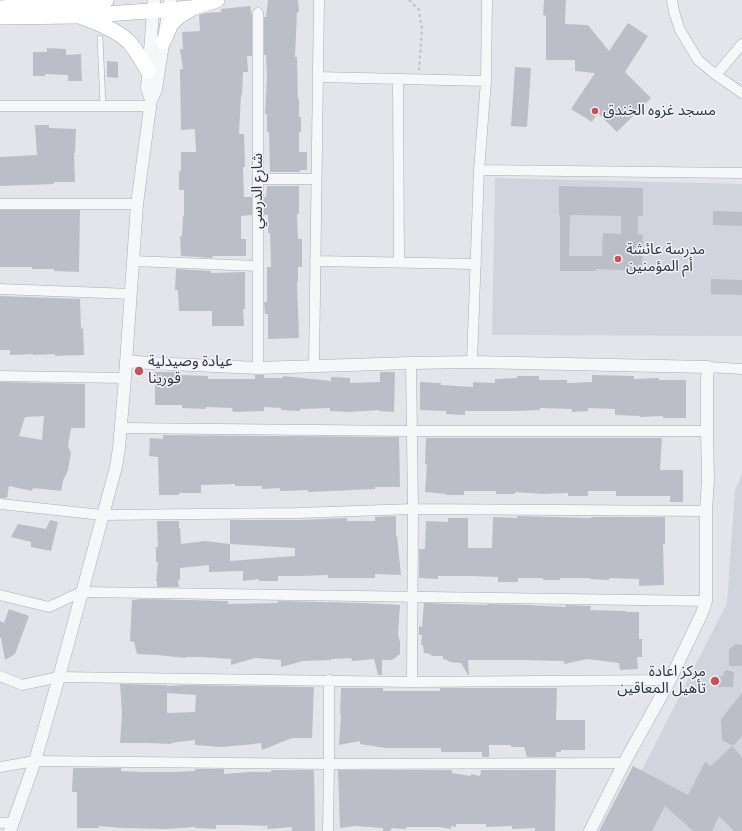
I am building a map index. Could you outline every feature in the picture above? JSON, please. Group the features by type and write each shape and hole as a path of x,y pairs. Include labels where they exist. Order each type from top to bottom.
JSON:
{"main road":[{"path":"0,8 106,0"},
{"path":"163,42 171,24 180,16 192,8 217,0"},
{"path":"0,17 77,16 153,5 169,5 192,8"},
{"path":"77,16 96,22 120,35 129,42 148,71"}],"street":[{"path":"314,366 319,0"},
{"path":"472,362 479,170 486,81 487,0"},
{"path":"672,0 680,30 698,60 716,75 742,93"},
{"path":"151,103 147,88 153,5"},
{"path":"0,823 12,827 35,761 116,467 125,378 137,204 151,103 156,90 169,5"},
{"name":"شارع الدرسي","path":"258,13 258,368"},
{"path":"716,75 742,44"},
{"path":"318,77 486,81"},
{"path":"398,79 399,262"},
{"path":"0,106 103,106 151,103"},
{"path":"479,170 742,173"},
{"path":"258,179 316,179"},
{"path":"0,204 137,204"},
{"path":"133,261 258,266"},
{"path":"315,261 476,264"},
{"path":"0,289 131,294"},
{"path":"126,361 258,368 472,362 742,369"},
{"path":"411,363 413,509 412,682"},
{"path":"590,831 624,763 670,680 702,613 706,601 708,367"},
{"path":"0,376 125,378"},
{"path":"121,428 412,431 707,431"},
{"path":"0,504 102,515 290,513 413,509 706,511"},
{"path":"0,595 48,607 82,592 706,601"},
{"path":"0,676 22,685 59,677 412,682 670,680"},
{"path":"328,831 329,680"},
{"path":"0,767 35,761 329,764 624,763"}],"lane":[{"path":"100,38 103,106"}],"path":[{"path":"409,0 419,10 422,30 418,79"}],"shaded area":[{"name":"مدرسة عائشة أم المؤمنين","path":"495,178 742,184 742,336 492,335"},
{"name":"مركز اعادة تأهيل المعاقين","path":"742,474 742,831 609,831 727,603 735,490"}],"building":[{"path":"268,0 298,0 299,12 297,12 295,57 297,57 299,117 301,117 299,152 307,152 307,170 300,170 300,172 270,172 269,132 267,132 267,114 265,114 267,76 266,55 264,55 264,17 266,17"},
{"path":"544,0 566,0 565,24 588,25 609,51 628,23 648,36 625,72 651,98 617,132 598,113 592,122 571,109 595,73 575,71 575,60 546,60 546,16 543,15"},
{"path":"250,6 252,16 252,56 247,56 248,72 243,72 239,134 244,134 244,197 252,197 252,215 241,216 241,239 246,239 246,256 213,256 212,258 181,256 180,236 182,236 184,216 184,190 179,190 181,152 196,152 195,129 181,130 180,69 183,69 180,49 183,49 182,32 200,31 199,15 221,12 221,9"},
{"path":"47,48 66,49 66,55 81,54 82,81 68,81 68,75 45,74 45,76 33,76 33,52 47,52"},
{"path":"107,61 118,62 118,78 107,77"},
{"path":"515,67 531,68 527,127 511,126"},
{"path":"35,125 49,125 49,128 76,129 74,153 75,182 0,186 0,157 37,155"},
{"path":"267,186 299,186 299,214 297,214 298,239 302,239 302,267 298,267 297,282 299,338 268,339 268,314 265,314 264,302 267,302 267,267 271,267 268,215 264,215 264,197 266,197"},
{"path":"559,186 643,188 643,216 638,216 638,234 643,235 642,271 596,269 596,271 560,271","holes":["570,215 621,216 621,234 603,233 602,256 569,256"]},
{"path":"0,210 80,210 79,272 54,271 54,269 32,269 32,267 0,267"},
{"path":"713,211 742,212 742,226 713,225"},
{"path":"176,269 211,271 211,273 245,272 245,309 243,309 244,326 212,326 212,311 179,311 178,290 175,290"},
{"path":"711,279 742,280 742,295 711,294"},
{"path":"0,296 80,299 84,355 10,355 10,350 0,350"},
{"path":"155,372 180,372 180,375 208,376 208,379 255,379 255,375 264,375 264,378 283,378 283,376 331,381 331,377 350,378 350,383 380,382 380,372 395,372 394,412 379,410 349,412 330,411 330,408 300,409 300,411 264,407 264,411 233,412 232,408 206,407 206,409 182,408 182,405 155,405"},
{"path":"592,375 634,376 634,379 659,378 659,380 686,380 686,418 615,415 615,409 588,408 588,411 572,412 572,409 540,408 540,410 515,411 465,411 465,415 446,414 446,411 420,410 420,382 473,387 473,382 495,383 495,379 517,378 517,376 539,376 539,380 567,380 567,383 592,382"},
{"path":"0,382 85,384 85,428 71,428 68,446 71,453 68,470 63,481 61,491 33,488 32,491 9,486 7,498 0,498","holes":["44,416 42,440 19,436 25,417"]},
{"path":"163,435 399,437 400,487 375,487 375,489 308,492 308,490 280,491 280,488 262,489 262,486 235,486 235,484 201,485 201,493 159,495 158,457 149,456 150,438 163,439"},
{"path":"426,438 662,438 660,470 683,470 683,502 670,502 670,496 616,496 616,491 588,491 588,496 568,496 568,493 543,494 515,492 515,494 496,494 496,491 464,491 464,495 446,495 425,492 427,464 425,464"},
{"path":"396,516 396,536 401,575 375,574 375,578 328,578 328,575 278,576 278,581 259,581 259,579 243,581 243,571 209,572 209,565 180,568 180,580 178,580 179,587 157,587 157,521 179,521 181,544 205,541 230,544 230,520 347,518 347,521 375,521 375,517","holes":["230,544 295,548 295,556 230,561"]},
{"path":"517,516 591,518 665,517 665,544 663,544 664,585 639,586 639,579 609,578 609,580 590,578 560,578 560,580 543,580 543,578 518,578 518,582 498,582 498,577 438,576 438,579 419,578 419,549 425,549 426,521 448,522 448,518 468,518 468,548 492,548 493,517 517,518"},
{"path":"50,520 58,522 51,551 31,547 31,542 11,537 18,524 46,529"},
{"path":"132,600 228,601 228,604 278,603 278,601 400,605 398,635 400,642 400,654 392,660 382,660 382,675 378,675 374,659 352,661 351,658 303,661 281,667 281,660 255,658 231,665 231,659 200,657 186,658 137,654 134,642 130,641"},
{"path":"424,603 566,607 566,605 591,606 590,610 639,612 639,639 642,639 642,657 637,657 638,669 620,670 619,663 587,659 564,664 564,661 468,660 468,675 461,663 450,662 443,659 443,656 432,656 424,653 423,645 421,645 422,635 419,635 419,626 422,627"},
{"path":"9,609 29,616 15,654 5,660 0,637 0,621 4,623"},
{"path":"736,644 742,645 742,666 729,666 729,649"},
{"path":"725,670 734,672 733,687 715,687 715,677 723,676"},
{"path":"120,684 167,686 314,687 312,738 292,738 262,750 261,743 221,747 195,745 195,740 171,744 120,743 122,713","holes":["167,693 196,695 195,712 167,713"]},
{"path":"341,688 383,688 383,691 440,691 440,688 557,688 556,720 585,720 585,750 561,750 561,752 556,752 556,757 527,757 524,747 511,747 511,745 489,745 489,757 482,757 482,752 441,752 441,748 386,748 360,744 360,741 339,745"},
{"path":"742,693 742,736 733,746 722,740 721,719"},
{"path":"732,746 742,757 742,831 734,831 719,816 712,831 693,831 665,806 652,831 599,831 633,766 688,795 705,762 711,766"},
{"path":"73,768 121,768 121,771 141,772 224,769 224,774 271,772 271,770 314,770 315,831 292,831 292,827 267,829 268,826 242,825 216,825 216,829 195,827 165,829 98,826 99,828 77,828 77,792 72,792"},
{"path":"338,770 452,770 452,773 480,776 481,770 556,770 555,831 535,831 535,828 512,829 512,826 486,827 486,824 456,824 456,827 451,826 451,829 439,827 406,827 406,829 392,828 390,831 383,831 383,828 355,826 340,828"}],"place":[{"name":"مسجد غزوه الخندق","path":"595,111"},
{"name":"مدرسة عائشة أم المؤمنين","path":"618,259"},
{"name":"عيادة وصيدلية قورينا","path":"139,371"},
{"name":"مركز اعادة تأهيل المعاقين","path":"715,681"}]}
